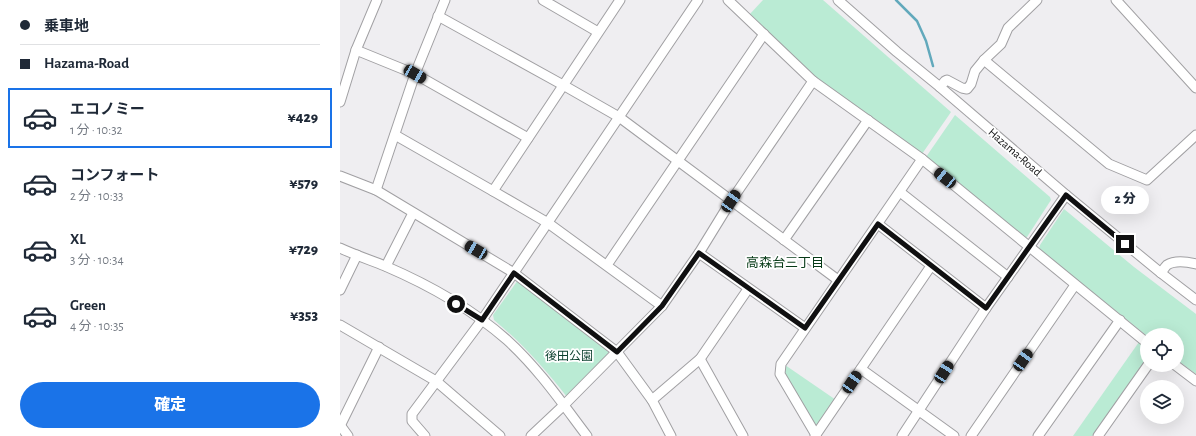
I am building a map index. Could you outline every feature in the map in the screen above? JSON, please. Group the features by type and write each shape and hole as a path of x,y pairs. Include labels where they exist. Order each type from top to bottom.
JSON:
{"street":[{"path":"340,102 356,50 377,0"},
{"path":"376,190 415,74 444,0"},
{"path":"493,191 620,0"},
{"path":"425,436 412,421 412,414 482,320 698,0"},
{"path":"728,0 813,81 922,159 1140,337"},
{"name":"Hazama-Road","path":"838,0 1066,195 1196,300"},
{"path":"940,87 947,80 962,88 966,89 969,87 975,71 984,60 1002,44 1008,28 1037,0"},
{"path":"1116,0 1196,88"},
{"path":"549,2 598,32"},
{"path":"438,16 619,117 838,280"},
{"path":"607,265 764,34"},
{"path":"356,50 415,74 528,138"},
{"path":"984,60 1109,164 1146,180 1196,135"},
{"path":"531,436 564,405 662,306 699,253 731,201 813,81"},
{"path":"784,240 868,120"},
{"path":"395,135 548,223 662,306"},
{"path":"922,159 781,364 780,374 816,435 931,266"},
{"path":"340,176 376,190 514,273 617,352 652,400 671,436"},
{"path":"900,192 1008,277"},
{"path":"902,436 986,308 1066,195"},
{"path":"386,266 413,213"},
{"path":"878,224 986,308"},
{"path":"340,248 386,266 431,288 482,320 508,340 526,358 587,436"},
{"path":"699,253 805,328"},
{"path":"340,290 357,255"},
{"path":"1161,273 1166,266 1174,262 1196,264"},
{"path":"971,436 1075,285"},
{"path":"652,400 700,359 748,289"},
{"path":"1038,436 1120,320"},
{"path":"340,326 436,380 500,436"},
{"path":"348,436 340,425 379,347"},
{"path":"700,359 743,436"},
{"path":"861,369 954,436"},
{"path":"1098,436 1143,372"},
{"path":"1184,372 1196,381"}],"green space":[{"path":"763,0 823,0 951,112 922,154 814,77 749,15"},
{"path":"955,115 1050,197 1051,200 1027,237 1023,237 926,157"},
{"path":"1064,209 1134,267 1196,314 1196,374 1184,365 1184,328 1140,328 1140,330 1039,249 1040,245"},
{"name":"後田公園","path":"518,280 609,351 609,354 567,397 533,357 494,320 493,315"},
{"path":"1139,342 1140,368 1092,436 1073,436"},
{"path":"785,365 836,400 818,426 814,426 783,372"}],"waterway":[{"path":"896,0 917,21 926,41 933,66"}],"district":[{"name":"高森台三丁目","path":"785,263"}],"route":[{"path":"456,304 482,320 514,273 617,352 662,306 699,253 805,328 878,224 986,308 1066,195 1125,244"}]}
